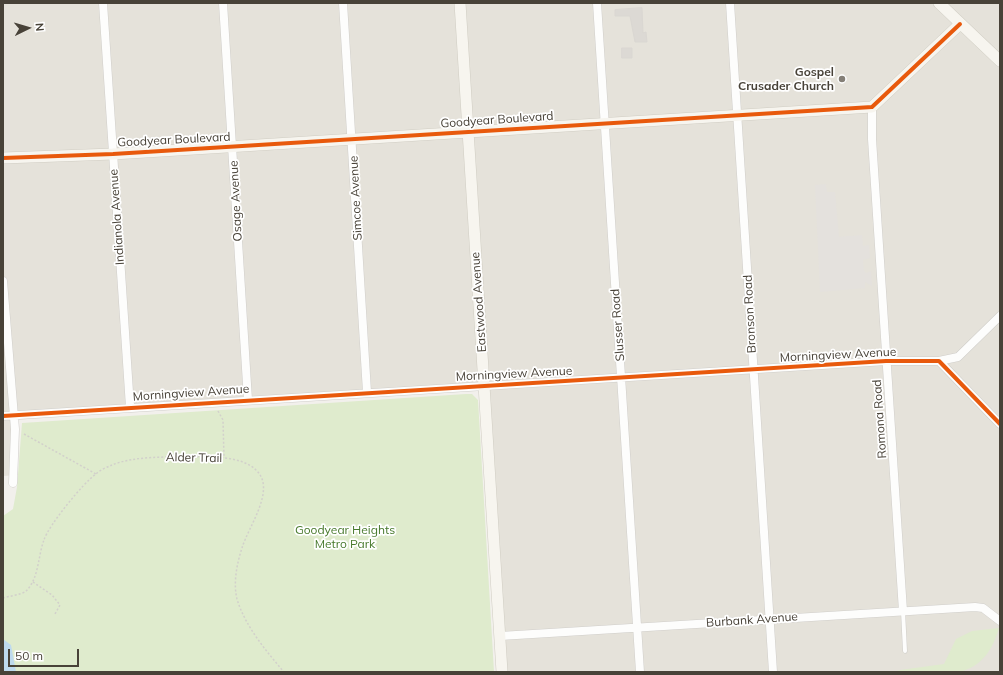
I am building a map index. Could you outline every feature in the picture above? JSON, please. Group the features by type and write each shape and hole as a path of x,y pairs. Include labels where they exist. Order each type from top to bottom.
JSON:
{"street":[{"name":"Indianola Avenue","path":"103,3 130,407"},
{"name":"Osage Avenue","path":"223,3 248,400"},
{"name":"Simcoe Avenue","path":"343,3 367,392"},
{"name":"Eastwood Avenue","path":"460,3 502,672"},
{"name":"Slusser Road","path":"597,3 640,672"},
{"name":"Bronson Road","path":"730,3 773,672"},
{"path":"940,3 1000,61"},
{"path":"872,107 960,24"},
{"name":"Goodyear Boulevard","path":"3,158 113,154 872,107"},
{"name":"Romona Road","path":"872,107 872,139 902,611"},
{"path":"3,281 15,429 13,483"},
{"name":"Morningview Avenue","path":"3,416 367,392 886,361 939,361 958,357 1000,316"},
{"path":"939,361 1000,424"},
{"name":"Burbank Avenue","path":"500,636 975,607 982,608 1000,621"}],"lane":[{"path":"902,611 905,651"}],"path":[{"path":"213,402 223,420 224,458"},
{"path":"15,429 96,474"},
{"path":"3,598 25,592 33,582 58,600 60,605 55,614"}],"shaded area":[{"path":"3,3 1000,3 1000,672 501,672 484,386 13,415 18,475 3,476"},
{"path":"826,184 827,192 835,192 839,237 862,235 863,246 869,245 870,258 863,260 864,271 866,273 871,271 872,286 865,282 865,288 820,292 815,185"}],"green space":[{"name":"Goodyear Heights Metro Park","path":"472,394 478,400 494,672 3,672 3,516 13,509 17,487 22,423"},
{"path":"999,628 991,649 982,660 963,671 950,673 894,672 944,664 956,639 972,631"}],"water":[{"path":"3,639 11,645 16,672 3,672"}],"building":[{"path":"642,8 643,33 646,32 647,42 635,42 630,16 615,16 615,10"},
{"path":"622,48 632,48 632,58 622,58"}],"cycle path":[{"path":"3,158 113,154 872,107 960,24"},
{"path":"3,416 886,361 939,361 1000,424"}],"place":[{"name":"Gospel Crusader Church","path":"842,79"}]}
